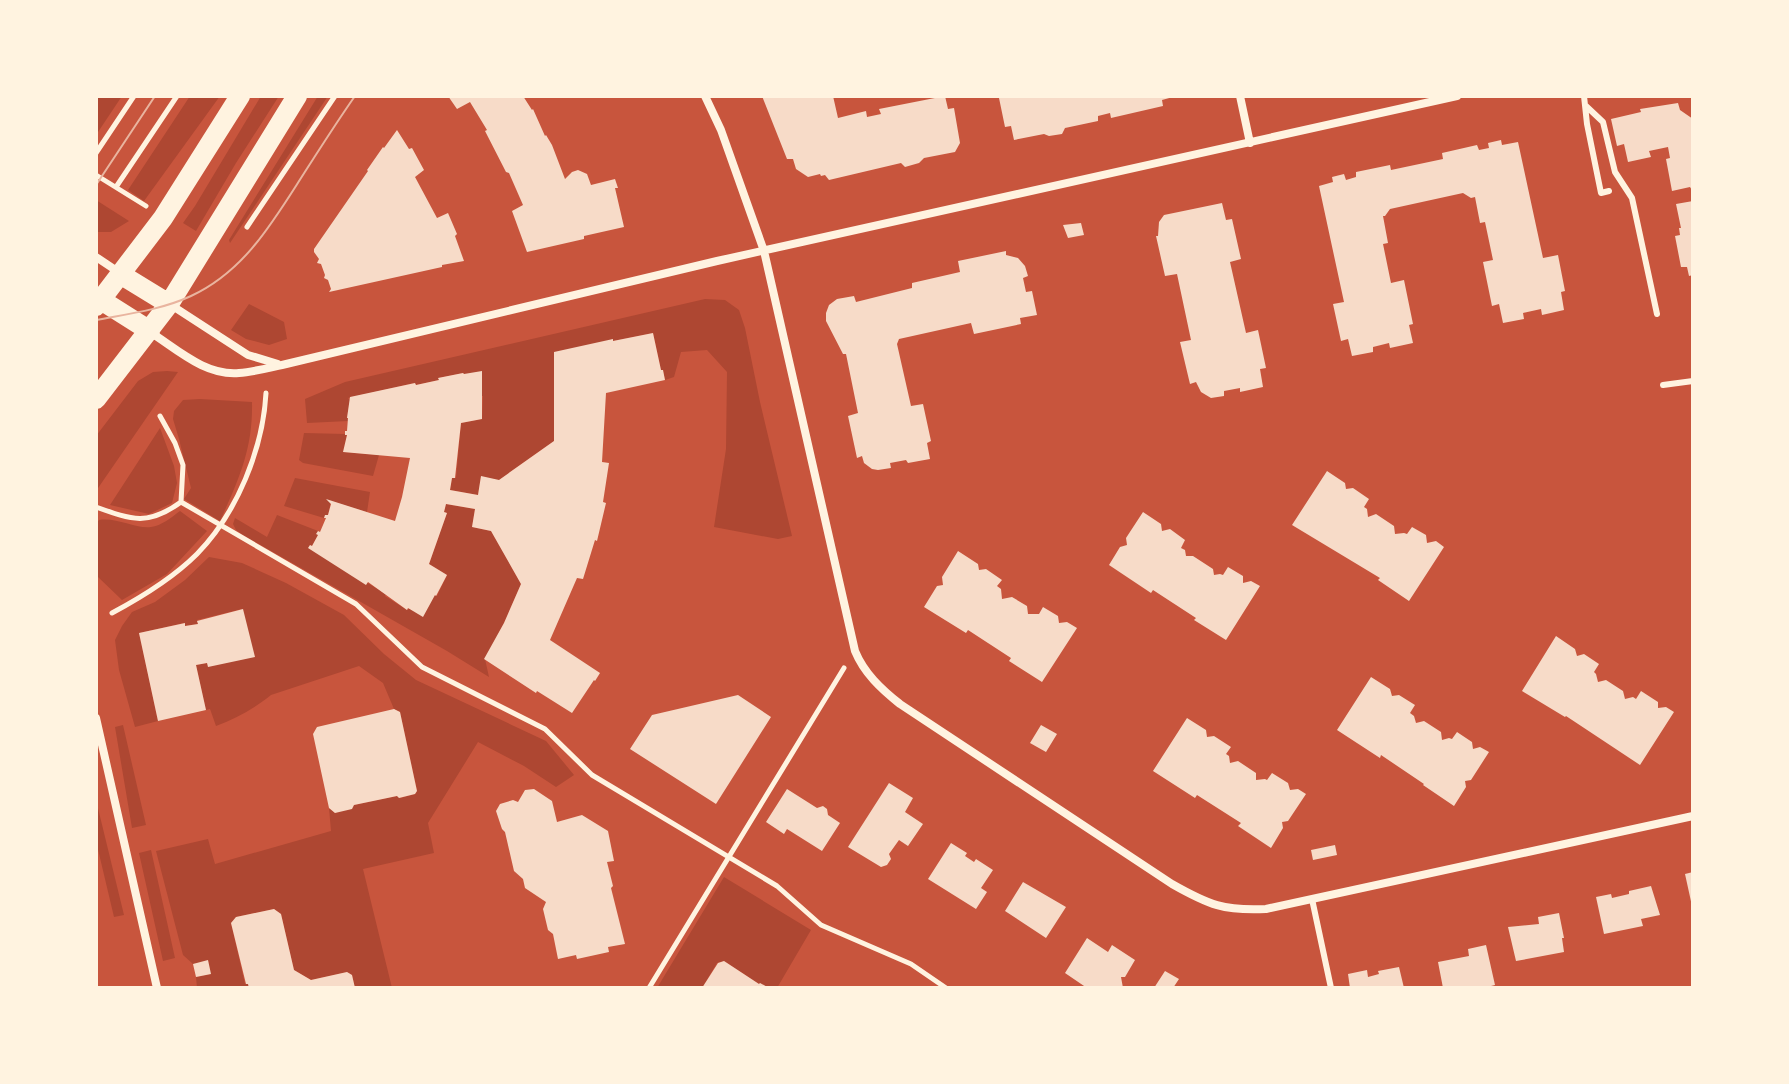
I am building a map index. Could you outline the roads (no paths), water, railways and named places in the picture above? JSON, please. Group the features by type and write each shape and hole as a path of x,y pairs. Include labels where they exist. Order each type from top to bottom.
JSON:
{"main road":[{"path":"150,331 98,301 163,218 240,96"},
{"path":"96,399 169,304 297,96"},
{"path":"120,274 169,304"}],"street":[{"path":"705,96 721,130 764,251 855,651 871,678 900,704 1172,884 1196,898 1221,907 1266,909 1693,816"},
{"path":"1240,96 1250,143"},
{"path":"150,331 216,372 237,373 282,365 764,251 1457,96"},
{"path":"96,257 120,274"},
{"path":"169,304 248,355 282,365"},
{"path":"96,718 157,988"}],"lane":[{"path":"1584,96 1601,193 1609,191"},
{"path":"1586,106 1603,122 1615,172 1632,198 1657,314"},
{"path":"1663,385 1693,381"},
{"path":"1312,899 1331,988"}],"tram line":[{"path":"96,185 155,96"},
{"path":"96,320 180,301 226,274 267,230 355,96"}]}
